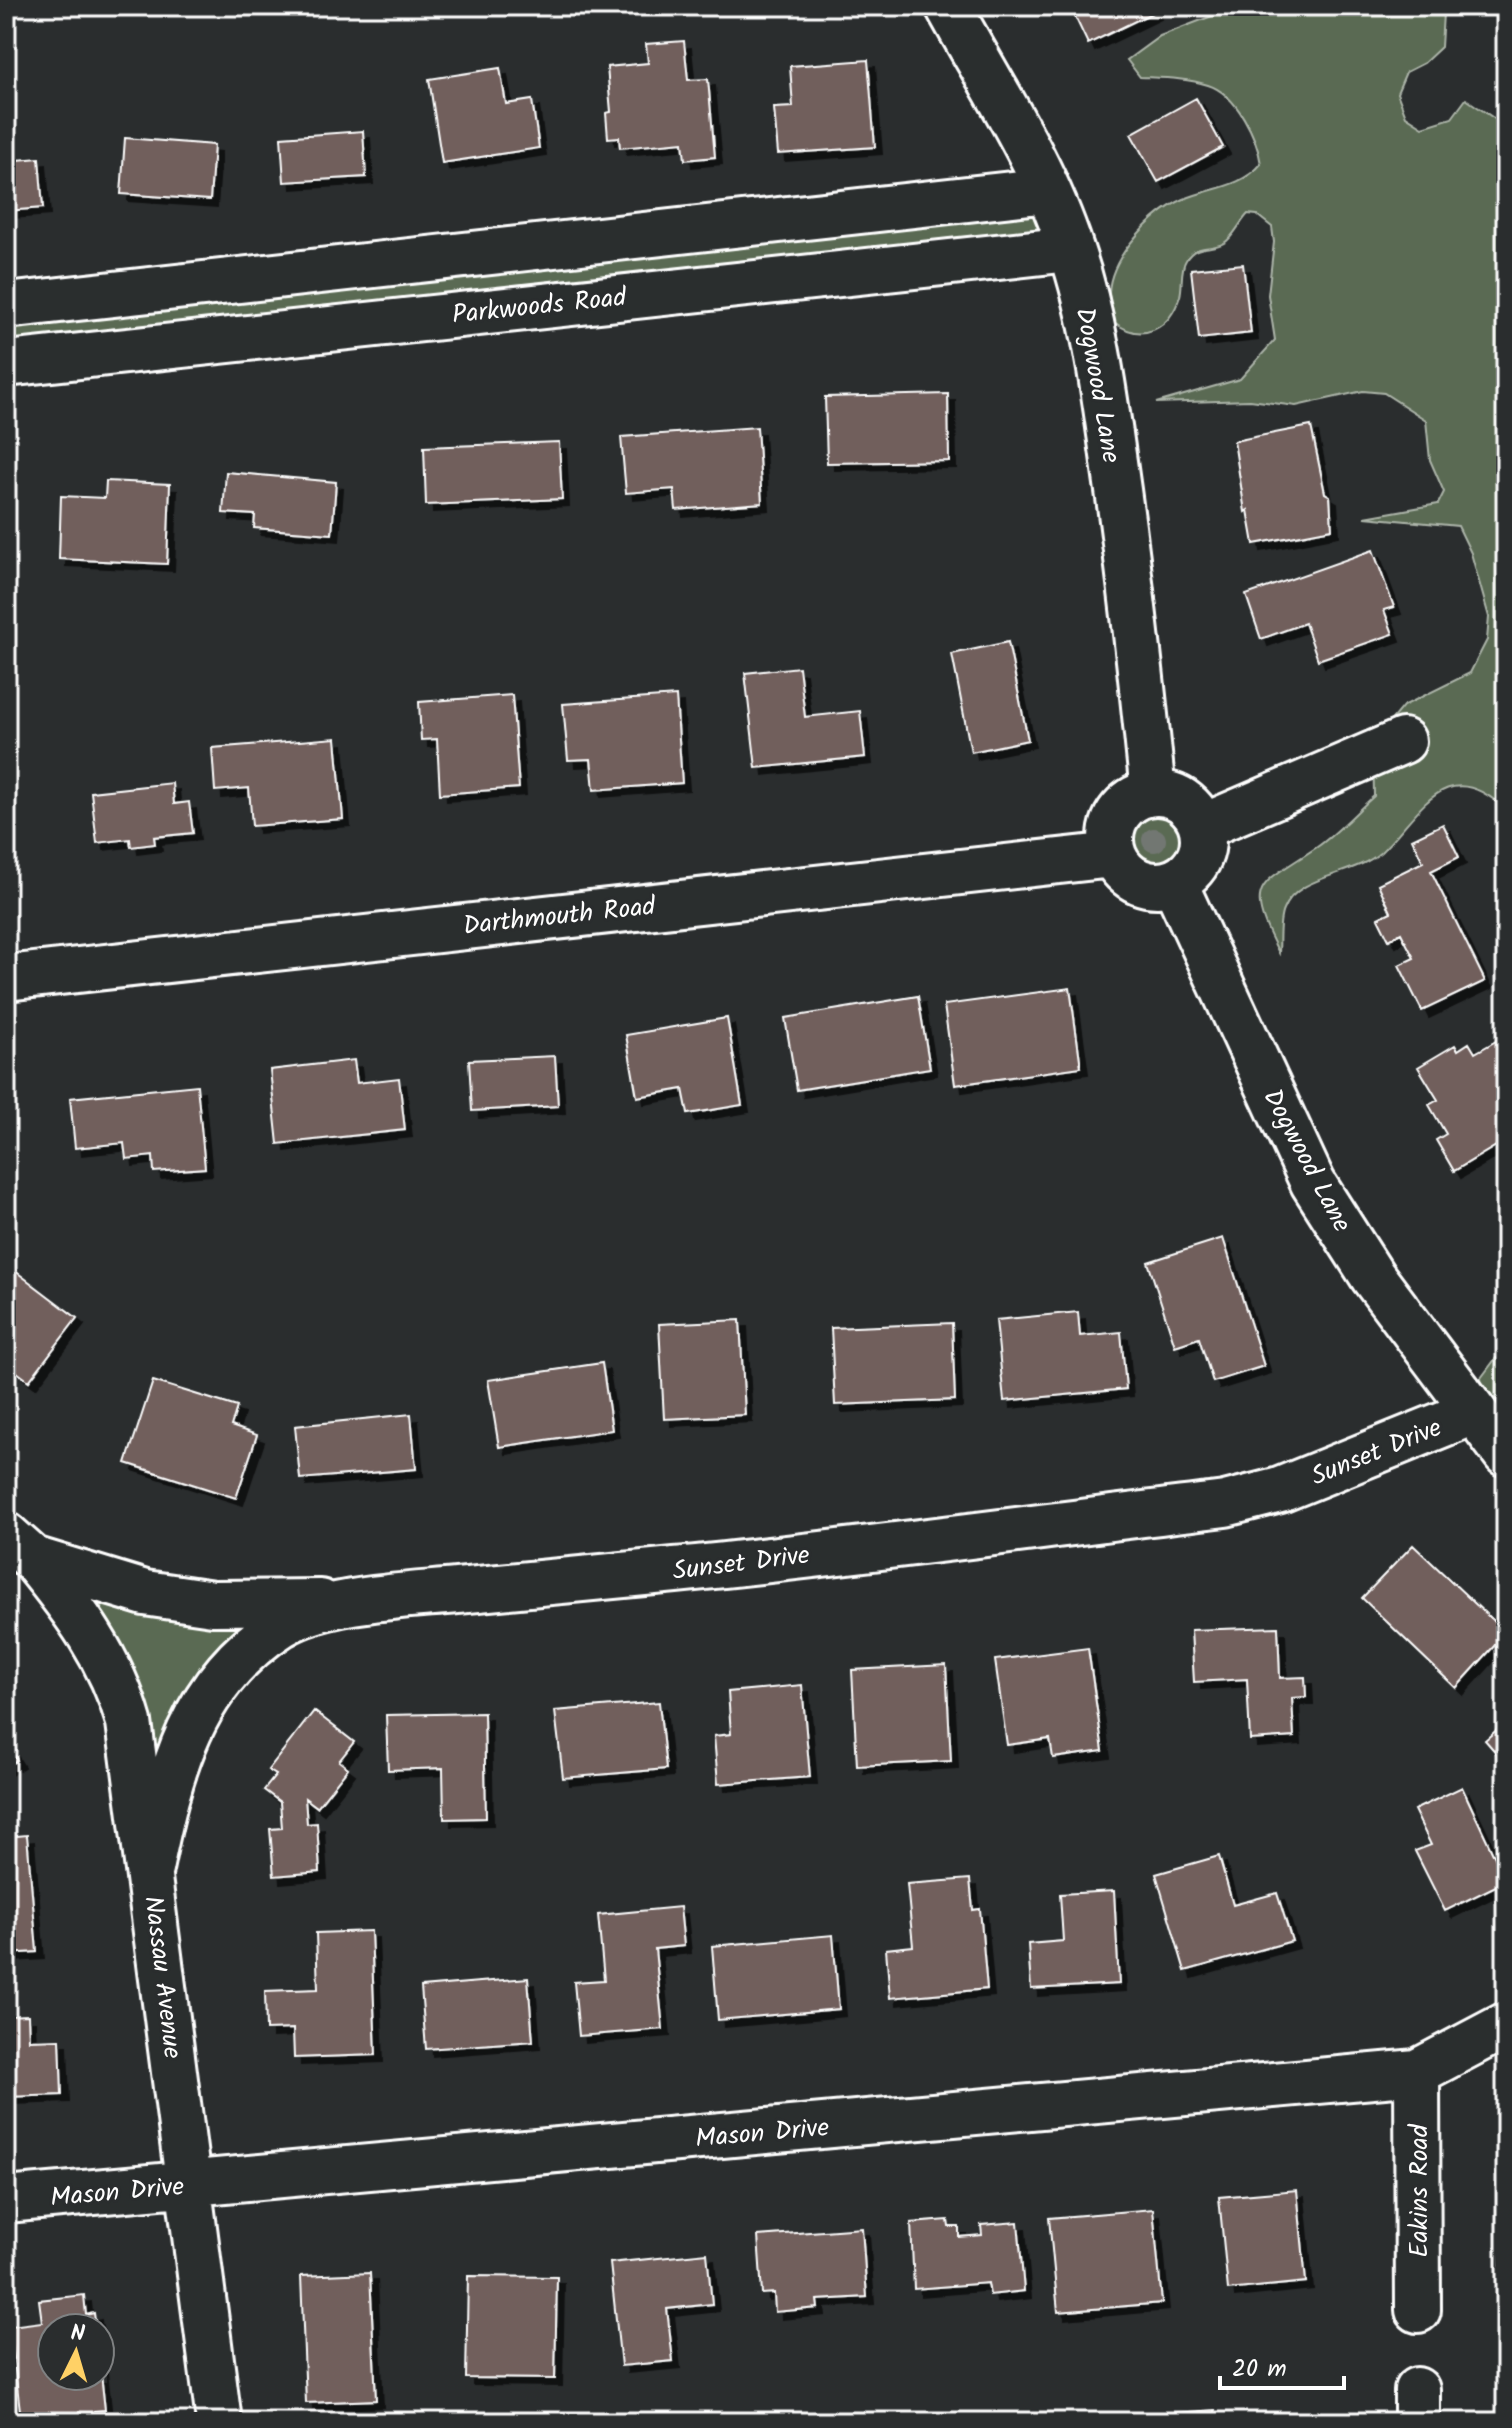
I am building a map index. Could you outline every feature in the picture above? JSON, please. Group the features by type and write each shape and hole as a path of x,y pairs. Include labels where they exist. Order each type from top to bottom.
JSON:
{"street":[{"name":"Dogwood Lane","path":"948,6 1048,190 1071,249 1093,332 1135,605 1153,793"},
{"path":"6,306 1048,190"},
{"name":"Parkwoods Road","path":"6,364 1071,249"},
{"path":"431,259 437,316"},
{"path":"1202,827 1403,741"},
{"path":"1153,793 1178,798 1189,805 1202,827 1203,840 1195,865 1174,882 1145,884 1120,868 1113,855 1110,841 1118,814 1139,796 1153,793"},
{"name":"Darthmouth Road","path":"6,978 1113,855"},
{"name":"Dogwood Lane","path":"1174,882 1313,1183 1373,1277 1506,1454"},
{"name":"Sunset Drive","path":"150,1869 167,1783 190,1728 221,1677 250,1647 285,1623 353,1601 697,1568 1225,1504 1280,1490 1473,1412"},
{"path":"20,1547 145,1593 197,1601 353,1601"},
{"name":"Nassau Avenue","path":"20,1547 81,1617 119,1686 129,1722 191,2184 219,2422"},
{"name":"Mason Drive","path":"6,2200 1417,2072 1506,2025"},
{"name":"Eakins Road","path":"1417,2072 1418,2310"}],"green space":[{"path":"1276,6 1440,6 1443,13 1441,47 1424,63 1406,72 1397,93 1406,116 1423,127 1452,118 1466,99 1495,119 1506,119 1506,810 1485,793 1466,786 1450,788 1435,795 1381,852 1356,867 1313,882 1290,898 1281,915 1279,953 1261,912 1263,888 1270,879 1332,836 1374,796 1373,742 1403,706 1470,673 1487,640 1489,617 1471,553 1458,526 1365,517 1438,504 1444,492 1430,460 1426,420 1384,393 1363,391 1296,406 1250,400 1156,403 1240,379 1275,340 1268,295 1274,242 1272,227 1257,215 1248,214 1224,243 1199,249 1190,255 1183,268 1181,292 1175,307 1162,325 1154,330 1135,332 1114,322 1109,296 1111,278 1135,237 1159,214 1184,199 1245,178 1261,164 1250,130 1228,97 1208,85 1192,81 1140,77 1127,60 1160,36 1225,11 1271,12"},
{"path":"1048,190 1071,249 6,365 6,306"},
{"path":"1157,793 1183,801 1195,813 1203,839 1195,865 1183,877 1157,885 1131,877 1119,865 1111,839 1119,813 1131,801"},
{"path":"1496,1358 1506,1359 1506,1442 1486,1416 1481,1378"},
{"path":"88,1578 285,1623 167,1783 101,1651"}],"building":[{"path":"1070,6 1151,6 1154,12 1088,44"},
{"path":"684,41 688,80 708,79 715,157 685,160 683,142 620,148 619,137 608,138 606,113 611,112 607,67 648,63 646,44"},
{"path":"868,60 875,147 778,154 774,108 793,107 790,66"},
{"path":"500,68 506,104 532,100 539,148 442,163 429,79"},
{"path":"1196,98 1223,147 1158,182 1131,134"},
{"path":"363,131 366,177 284,182 281,137"},
{"path":"125,138 214,145 210,200 121,194"},
{"path":"39,158 43,208 6,211 6,161"},
{"path":"1243,264 1251,333 1199,339 1191,269"},
{"path":"948,394 949,461 827,463 825,397"},
{"path":"1311,426 1325,493 1330,496 1332,529 1254,544 1248,510 1245,512 1234,441"},
{"path":"757,427 762,503 676,510 674,489 626,493 621,437"},
{"path":"559,442 562,499 426,505 424,447"},
{"path":"226,472 336,482 332,534 254,528 255,515 223,513"},
{"path":"106,481 170,484 167,564 59,559 61,496 105,498"},
{"path":"1373,550 1394,607 1384,610 1393,634 1318,660 1305,623 1261,639 1246,595"},
{"path":"1008,642 1028,740 971,752 952,654"},
{"path":"799,667 805,717 860,711 865,757 756,768 745,673"},
{"path":"512,695 519,788 440,794 437,739 421,740 419,702"},
{"path":"676,696 682,783 594,790 591,759 568,760 563,704"},
{"path":"336,738 343,819 252,826 249,788 215,791 212,748"},
{"path":"172,783 174,804 189,802 193,833 154,837 155,844 131,847 130,839 97,843 91,792"},
{"path":"1443,824 1459,857 1431,871 1485,981 1422,1011 1399,965 1414,958 1401,933 1389,940 1378,918 1391,912 1378,884 1423,862 1412,839"},
{"path":"1070,988 1081,1067 955,1085 944,1005"},
{"path":"918,996 930,1068 797,1090 785,1018"},
{"path":"727,1018 742,1105 688,1114 683,1089 637,1097 626,1035"},
{"path":"1503,1037 1506,1042 1506,1140 1454,1171 1436,1140 1446,1134 1429,1105 1438,1100 1418,1067 1455,1045 1458,1050 1469,1043 1475,1053"},
{"path":"555,1056 558,1106 472,1111 469,1060"},
{"path":"354,1060 357,1083 399,1078 405,1130 278,1144 270,1070"},
{"path":"197,1085 205,1168 154,1172 153,1156 126,1159 124,1143 75,1148 70,1098"},
{"path":"1223,1238 1264,1366 1213,1382 1199,1338 1175,1346 1148,1262"},
{"path":"6,1264 77,1318 29,1381 6,1364"},
{"path":"1078,1312 1080,1336 1121,1332 1126,1389 1004,1401 996,1320"},
{"path":"740,1320 745,1415 664,1419 659,1324"},
{"path":"952,1323 955,1400 835,1405 831,1328"},
{"path":"602,1363 612,1430 499,1447 488,1380"},
{"path":"153,1381 237,1407 231,1426 257,1435 236,1498 126,1463"},
{"path":"411,1414 416,1469 300,1479 295,1426"},
{"path":"1413,1545 1506,1633 1456,1688 1362,1598"},
{"path":"1278,1627 1280,1678 1305,1677 1306,1697 1292,1698 1294,1737 1250,1740 1247,1679 1194,1682 1191,1630"},
{"path":"1088,1648 1103,1751 1053,1758 1050,1739 1007,1745 995,1660"},
{"path":"946,1665 951,1761 857,1766 852,1670"},
{"path":"802,1685 810,1777 718,1784 714,1736 731,1734 728,1692"},
{"path":"659,1702 666,1769 563,1778 555,1711"},
{"path":"314,1711 354,1742 339,1761 348,1768 317,1807 305,1798 307,1824 317,1823 320,1872 274,1876 270,1829 282,1828 280,1802 264,1790 276,1775 268,1770"},
{"path":"484,1713 486,1818 444,1819 443,1768 388,1770 386,1715"},
{"path":"1506,1722 1506,1764 1485,1740"},
{"path":"6,1742 17,1760 6,1767"},
{"path":"1462,1787 1506,1881 1445,1911 1415,1851 1431,1845 1414,1810"},
{"path":"27,1835 37,1952 6,1954 6,1837"},
{"path":"1219,1856 1233,1905 1277,1893 1292,1941 1185,1971 1156,1874"},
{"path":"970,1879 973,1910 980,1909 987,1989 890,1998 886,1949 913,1946 907,1884"},
{"path":"1114,1891 1119,1984 1031,1989 1028,1944 1063,1941 1060,1894"},
{"path":"680,1907 684,1946 655,1949 663,2029 579,2036 574,1982 604,1980 598,1915"},
{"path":"371,1931 376,2055 294,2058 293,2029 266,2030 265,1991 318,1989 316,1933"},
{"path":"833,1935 839,2009 718,2020 712,1946"},
{"path":"528,1978 533,2041 426,2049 421,1987"},
{"path":"28,2015 29,2040 60,2039 62,2095 6,2097 6,2016"},
{"path":"1297,2190 1306,2282 1228,2290 1219,2197"},
{"path":"1504,2203 1506,2300 1500,2300"},
{"path":"1153,2209 1162,2303 1058,2312 1049,2218"},
{"path":"948,2220 949,2227 959,2227 959,2237 982,2235 981,2225 1018,2222 1024,2291 990,2295 988,2283 914,2289 911,2223"},
{"path":"862,2228 867,2297 817,2300 818,2308 775,2312 774,2293 762,2294 758,2236"},
{"path":"707,2253 712,2304 667,2309 673,2361 621,2366 610,2263"},
{"path":"370,2273 376,2400 306,2403 301,2276"},
{"path":"468,2276 557,2277 555,2379 466,2378"},
{"path":"84,2295 86,2312 41,2312 39,2300"},
{"path":"36,2323 36,2392 103,2392 105,2410 94,2411 96,2422 21,2419 10,2326"},
{"path":"1215,2410 1216,2422 1108,2422 1108,2418"}]}
